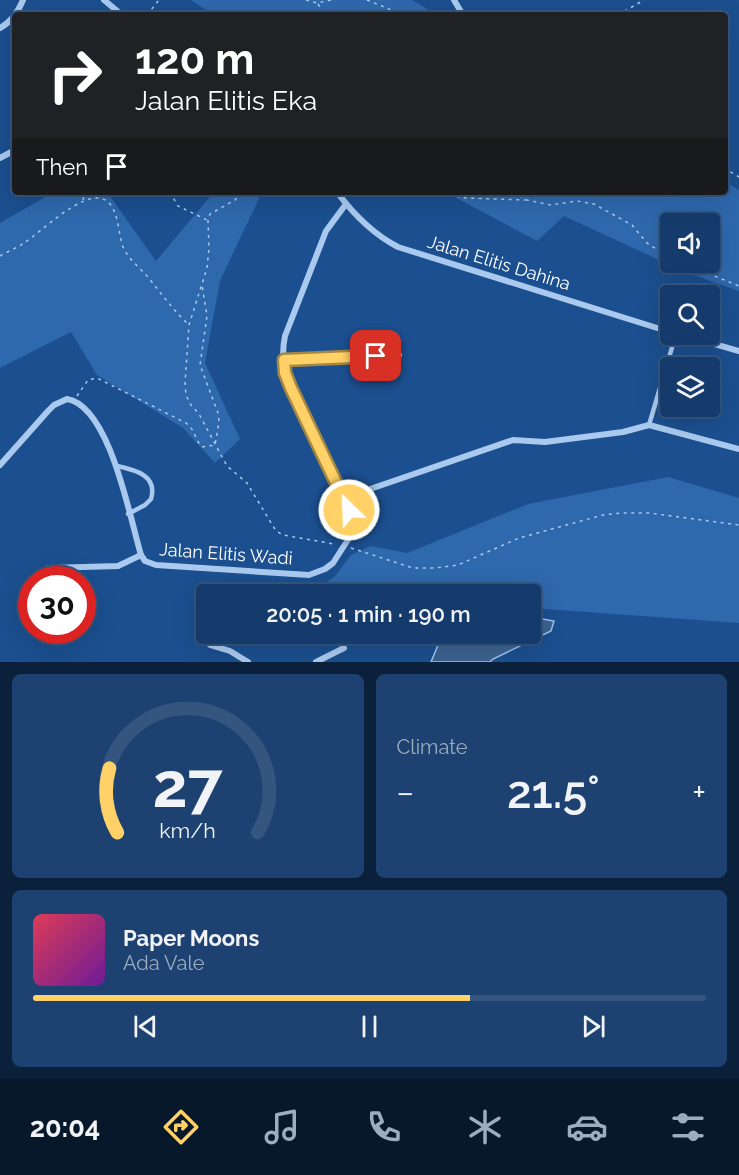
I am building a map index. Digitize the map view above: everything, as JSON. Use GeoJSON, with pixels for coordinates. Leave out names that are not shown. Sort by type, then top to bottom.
{"type":"FeatureCollection","features":[{"type":"Feature","properties":{"kind":"street"},"geometry":{"type":"LineString","coordinates":[[104,0],[118,12]]}},
{"type":"Feature","properties":{"kind":"street"},"geometry":{"type":"LineString","coordinates":[[0,28],[12,19]]}},
{"type":"Feature","properties":{"kind":"street","name":"Jalan Elitis Dahina"},"geometry":{"type":"LineString","coordinates":[[339,195],[365,225],[382,239],[398,247],[660,329]]}},
{"type":"Feature","properties":{"kind":"street"},"geometry":{"type":"LineString","coordinates":[[346,204],[326,231],[285,336],[284,360],[399,355]]}},
{"type":"Feature","properties":{"kind":"street"},"geometry":{"type":"LineString","coordinates":[[717,345],[739,351]]}},
{"type":"Feature","properties":{"kind":"street","name":"Jalan Elitis Wadi"},"geometry":{"type":"LineString","coordinates":[[96,567],[118,566],[141,555],[145,561],[156,566],[309,575],[333,563],[351,535],[353,521],[291,388],[285,373],[284,360]]}},
{"type":"Feature","properties":{"kind":"street"},"geometry":{"type":"LineString","coordinates":[[0,465],[54,405],[67,399],[81,404],[107,443],[117,466],[128,514],[141,555]]}},
{"type":"Feature","properties":{"kind":"street"},"geometry":{"type":"LineString","coordinates":[[344,498],[513,440],[545,442],[623,432],[649,425],[739,449]]}},
{"type":"Feature","properties":{"kind":"street"},"geometry":{"type":"LineString","coordinates":[[210,645],[230,651],[248,662]]}},
{"type":"Feature","properties":{"kind":"street"},"geometry":{"type":"LineString","coordinates":[[316,662],[344,648]]}},
{"type":"Feature","properties":{"kind":"lane"},"geometry":{"type":"LineString","coordinates":[[649,425],[674,345]]}},
{"type":"Feature","properties":{"kind":"lane"},"geometry":{"type":"LineString","coordinates":[[117,466],[138,471],[144,474],[151,483],[151,499],[128,514]]}},
{"type":"Feature","properties":{"kind":"path"},"geometry":{"type":"LineString","coordinates":[[149,12],[159,0]]}},
{"type":"Feature","properties":{"kind":"path"},"geometry":{"type":"LineString","coordinates":[[306,0],[317,3],[331,0]]}},
{"type":"Feature","properties":{"kind":"path"},"geometry":{"type":"LineString","coordinates":[[367,0],[392,12]]}},
{"type":"Feature","properties":{"kind":"path"},"geometry":{"type":"LineString","coordinates":[[623,12],[644,0]]}},
{"type":"Feature","properties":{"kind":"path"},"geometry":{"type":"LineString","coordinates":[[317,3],[323,12]]}},
{"type":"Feature","properties":{"kind":"path"},"geometry":{"type":"LineString","coordinates":[[83,201],[84,195]]}},
{"type":"Feature","properties":{"kind":"path"},"geometry":{"type":"LineString","coordinates":[[172,195],[178,206],[208,220]]}},
{"type":"Feature","properties":{"kind":"path"},"geometry":{"type":"LineString","coordinates":[[239,195],[235,200],[210,214],[208,220],[209,248],[202,284],[189,325],[184,383],[186,395],[227,466],[247,483],[276,531],[283,535],[344,546],[413,568],[435,568],[458,565],[519,538],[603,515],[650,513],[739,525]]}},
{"type":"Feature","properties":{"kind":"path"},"geometry":{"type":"LineString","coordinates":[[453,195],[464,198],[527,200],[551,205],[577,201],[594,204],[632,225],[647,243],[660,251]]}},
{"type":"Feature","properties":{"kind":"path"},"geometry":{"type":"LineString","coordinates":[[518,195],[527,200]]}},
{"type":"Feature","properties":{"kind":"path"},"geometry":{"type":"LineString","coordinates":[[0,256],[24,243],[83,201],[95,198],[104,199],[115,214],[122,245],[127,255],[189,325]]}},
{"type":"Feature","properties":{"kind":"path"},"geometry":{"type":"LineString","coordinates":[[707,273],[739,286]]}},
{"type":"Feature","properties":{"kind":"path"},"geometry":{"type":"LineString","coordinates":[[202,284],[207,316],[200,364],[218,413],[219,422],[215,445]]}},
{"type":"Feature","properties":{"kind":"path"},"geometry":{"type":"LineString","coordinates":[[74,400],[88,380],[97,378],[186,423],[202,447],[215,445]]}},
{"type":"Feature","properties":{"kind":"shaded area"},"geometry":{"type":"Polygon","coordinates":[[[191,0],[412,0],[431,11],[431,12],[209,12],[191,0]]]}},
{"type":"Feature","properties":{"kind":"shaded area"},"geometry":{"type":"Polygon","coordinates":[[[728,184],[739,190],[739,291],[688,273],[720,273],[720,213],[660,213],[660,260],[564,216],[537,241],[451,195],[728,195],[728,184]]]}},
{"type":"Feature","properties":{"kind":"shaded area"},"geometry":{"type":"Polygon","coordinates":[[[49,195],[109,195],[156,261],[211,195],[261,195],[220,281],[205,363],[240,439],[215,463],[183,428],[97,375],[71,332],[0,368],[0,223],[49,195]]]}},
{"type":"Feature","properties":{"kind":"shaded area"},"geometry":{"type":"Polygon","coordinates":[[[668,477],[739,498],[739,623],[541,609],[541,584],[324,584],[335,576],[351,555],[371,546],[407,553],[528,504],[668,477]]]}},
{"type":"Feature","properties":{"kind":"shaded area"},"geometry":{"type":"Polygon","coordinates":[[[541,619],[554,621],[551,631],[541,636],[541,619]]]}},
{"type":"Feature","properties":{"kind":"shaded area"},"geometry":{"type":"Polygon","coordinates":[[[438,644],[524,644],[490,662],[431,662],[438,644]]]}},
{"type":"Feature","properties":{"kind":"route"},"geometry":{"type":"LineString","coordinates":[[349,510],[291,388],[285,373],[284,360],[376,356]]}}]}
